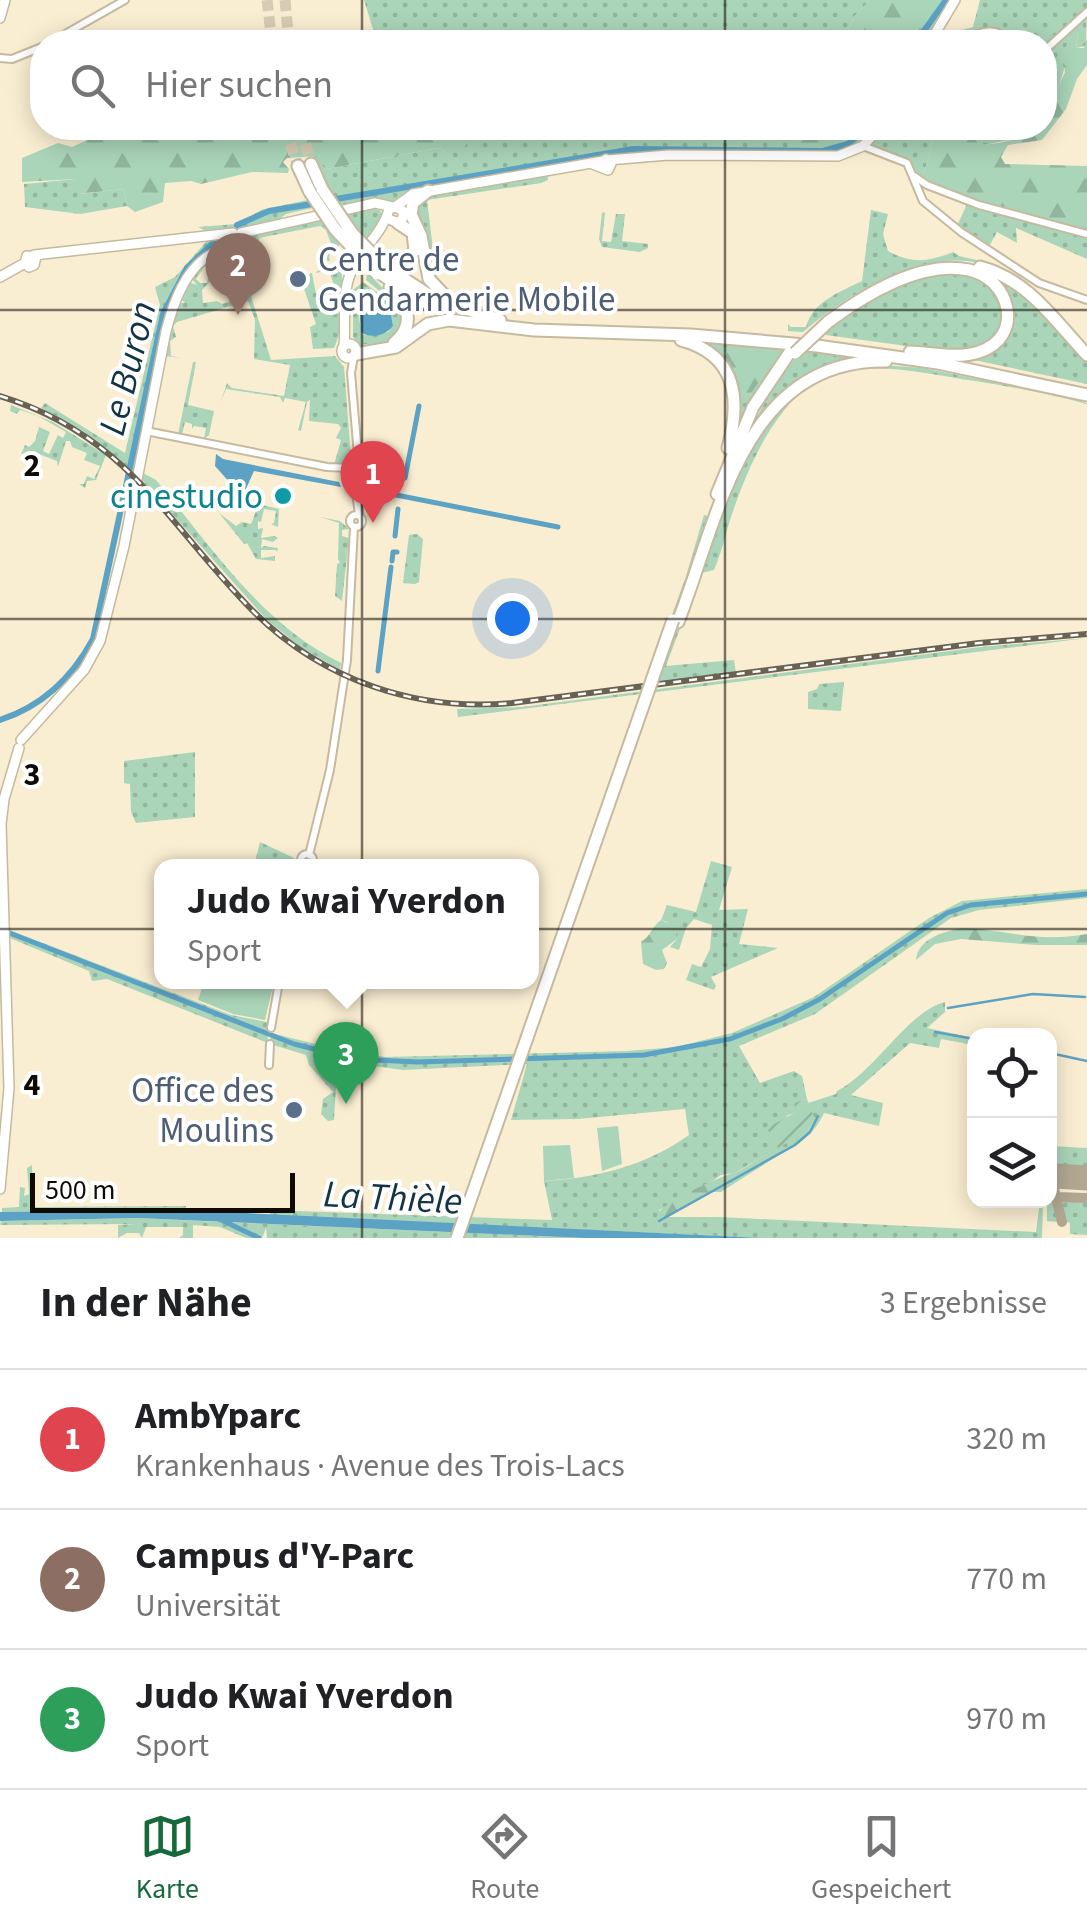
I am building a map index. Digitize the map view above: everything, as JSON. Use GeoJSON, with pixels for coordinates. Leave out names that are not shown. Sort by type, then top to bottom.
{"type":"FeatureCollection","features":[{"type":"Feature","properties":{"kind":"highway"},"geometry":{"type":"LineString","coordinates":[[312,164],[316,190],[335,229],[358,255],[440,309],[504,324],[723,331],[962,355],[990,347],[1001,336],[1008,308],[1003,292],[980,273],[940,270],[886,287],[825,321]]}},
{"type":"Feature","properties":{"kind":"highway"},"geometry":{"type":"LineString","coordinates":[[298,166],[381,268],[404,304],[407,326],[401,338],[390,344],[351,351]]}},
{"type":"Feature","properties":{"kind":"highway"},"geometry":{"type":"LineString","coordinates":[[424,192],[411,208],[412,218],[420,234],[427,274],[437,291],[504,324]]}},
{"type":"Feature","properties":{"kind":"highway"},"geometry":{"type":"LineString","coordinates":[[395,215],[420,234]]}},
{"type":"Feature","properties":{"kind":"highway"},"geometry":{"type":"LineString","coordinates":[[381,268],[403,262],[415,250],[412,233],[395,215]]}},
{"type":"Feature","properties":{"kind":"highway"},"geometry":{"type":"LineString","coordinates":[[460,1238],[712,516],[749,414],[771,377],[825,321],[862,294],[896,278],[942,266],[971,266],[998,273],[1023,287],[1087,354]]}},
{"type":"Feature","properties":{"kind":"highway"},"geometry":{"type":"LineString","coordinates":[[351,351],[396,347],[428,324],[442,320],[801,344],[920,360],[1087,392]]}},
{"type":"Feature","properties":{"kind":"highway"},"geometry":{"type":"LineString","coordinates":[[460,1238],[707,544],[734,418],[730,379],[718,359],[702,347],[642,333]]}},
{"type":"Feature","properties":{"kind":"highway"},"geometry":{"type":"LineString","coordinates":[[906,352],[1087,392]]}},
{"type":"Feature","properties":{"kind":"highway"},"geometry":{"type":"LineString","coordinates":[[712,516],[755,433],[792,390],[816,374],[842,365],[920,360]]}},
{"type":"Feature","properties":{"kind":"main road"},"geometry":{"type":"LineString","coordinates":[[0,18],[4,0]]}},
{"type":"Feature","properties":{"kind":"main road"},"geometry":{"type":"LineString","coordinates":[[937,30],[955,0]]}},
{"type":"Feature","properties":{"kind":"main road"},"geometry":{"type":"LineString","coordinates":[[351,351],[352,283],[395,215],[424,192],[630,158],[831,157],[846,155],[869,140]]}},
{"type":"Feature","properties":{"kind":"main road"},"geometry":{"type":"LineString","coordinates":[[0,277],[58,252],[236,237],[371,204],[395,215]]}},
{"type":"Feature","properties":{"kind":"main road"},"geometry":{"type":"LineString","coordinates":[[0,1188],[9,1088],[0,889],[2,816],[21,744],[89,662],[106,622],[166,331],[177,298],[202,261],[236,237]]}},
{"type":"Feature","properties":{"kind":"street"},"geometry":{"type":"LineString","coordinates":[[72,30],[125,0]]}},
{"type":"Feature","properties":{"kind":"street"},"geometry":{"type":"LineString","coordinates":[[1057,39],[1087,12]]}},
{"type":"Feature","properties":{"kind":"street"},"geometry":{"type":"LineString","coordinates":[[0,58],[12,59],[30,52]]}},
{"type":"Feature","properties":{"kind":"street"},"geometry":{"type":"LineString","coordinates":[[864,146],[904,161],[931,209],[1022,273],[1047,287],[1087,300]]}},
{"type":"Feature","properties":{"kind":"street"},"geometry":{"type":"LineString","coordinates":[[914,176],[979,204],[1087,234]]}},
{"type":"Feature","properties":{"kind":"street"},"geometry":{"type":"LineString","coordinates":[[918,191],[923,182]]}},
{"type":"Feature","properties":{"kind":"street"},"geometry":{"type":"LineString","coordinates":[[311,859],[347,665],[356,526],[350,521],[356,515],[351,351]]}},
{"type":"Feature","properties":{"kind":"street"},"geometry":{"type":"LineString","coordinates":[[146,431],[355,475]]}},
{"type":"Feature","properties":{"kind":"street"},"geometry":{"type":"LineString","coordinates":[[271,1028],[278,989]]}},
{"type":"Feature","properties":{"kind":"street"},"geometry":{"type":"LineString","coordinates":[[269,1064],[270,1044]]}},
{"type":"Feature","properties":{"kind":"green space"},"geometry":{"type":"Polygon","coordinates":[[[364,0],[870,0],[848,30],[373,30],[364,0]]]}},
{"type":"Feature","properties":{"kind":"green space"},"geometry":{"type":"Polygon","coordinates":[[[870,0],[950,0],[931,30],[848,30],[870,0]]]}},
{"type":"Feature","properties":{"kind":"green space"},"geometry":{"type":"Polygon","coordinates":[[[950,0],[937,30],[931,30],[950,0]]]}},
{"type":"Feature","properties":{"kind":"green space"},"geometry":{"type":"Polygon","coordinates":[[[980,0],[1087,0],[1086,46],[1076,48],[1078,31],[1057,91],[1057,30],[961,30],[973,27],[980,0]]]}},
{"type":"Feature","properties":{"kind":"green space"},"geometry":{"type":"Polygon","coordinates":[[[1075,28],[1076,48],[1084,48],[1087,40],[1087,65],[1057,121],[1057,91],[1065,73],[1063,52],[1075,28]]]}},
{"type":"Feature","properties":{"kind":"green space"},"geometry":{"type":"Polygon","coordinates":[[[87,140],[470,140],[463,149],[449,154],[438,148],[327,169],[317,156],[287,158],[283,162],[288,173],[252,172],[201,184],[165,183],[163,202],[135,212],[127,206],[124,189],[79,194],[75,179],[22,182],[22,158],[58,143],[72,147],[87,140]]]}},
{"type":"Feature","properties":{"kind":"green space"},"geometry":{"type":"Polygon","coordinates":[[[468,140],[787,140],[795,151],[843,140],[933,140],[924,173],[990,205],[1087,232],[1087,259],[1016,228],[1017,243],[997,232],[987,250],[956,228],[968,202],[914,176],[907,163],[863,147],[853,152],[693,154],[479,179],[393,204],[330,204],[244,229],[198,227],[237,224],[261,210],[326,196],[310,157],[318,156],[327,169],[438,148],[447,153],[468,140]]]}},
{"type":"Feature","properties":{"kind":"green space"},"geometry":{"type":"Polygon","coordinates":[[[787,140],[853,140],[828,150],[794,151],[787,140]]]}},
{"type":"Feature","properties":{"kind":"green space"},"geometry":{"type":"Polygon","coordinates":[[[933,140],[976,140],[985,144],[1042,140],[1008,145],[1001,157],[1005,164],[1087,166],[1087,232],[978,202],[928,182],[924,173],[933,140]]]}},
{"type":"Feature","properties":{"kind":"green space"},"geometry":{"type":"Polygon","coordinates":[[[976,140],[1008,140],[984,145],[976,140]]]}},
{"type":"Feature","properties":{"kind":"green space"},"geometry":{"type":"Polygon","coordinates":[[[547,173],[548,180],[541,183],[427,200],[437,281],[472,307],[440,288],[424,257],[415,203],[426,196],[547,173]]]}},
{"type":"Feature","properties":{"kind":"green space"},"geometry":{"type":"Polygon","coordinates":[[[76,179],[80,194],[124,189],[127,206],[80,214],[25,207],[24,184],[76,179]]]}},
{"type":"Feature","properties":{"kind":"green space"},"geometry":{"type":"Polygon","coordinates":[[[371,208],[380,210],[384,220],[351,265],[347,265],[342,254],[349,253],[363,236],[345,214],[371,208]]]}},
{"type":"Feature","properties":{"kind":"green space"},"geometry":{"type":"Polygon","coordinates":[[[871,210],[888,214],[883,234],[888,251],[896,255],[920,260],[953,252],[998,265],[1028,283],[1027,286],[985,265],[938,262],[888,277],[841,303],[803,332],[788,331],[788,324],[806,327],[821,304],[862,281],[871,210]]]}},
{"type":"Feature","properties":{"kind":"green space"},"geometry":{"type":"Polygon","coordinates":[[[605,212],[602,241],[611,242],[616,214],[625,214],[622,241],[648,244],[648,248],[640,252],[602,247],[599,239],[605,212]]]}},
{"type":"Feature","properties":{"kind":"green space"},"geometry":{"type":"Polygon","coordinates":[[[320,219],[339,244],[339,250],[334,249],[329,256],[330,261],[320,260],[332,246],[326,230],[320,226],[259,238],[259,242],[251,243],[256,249],[205,266],[196,279],[207,283],[210,269],[216,266],[218,273],[202,290],[203,303],[222,304],[254,294],[251,296],[271,360],[335,356],[344,367],[351,457],[344,467],[334,465],[341,440],[336,438],[341,428],[338,424],[309,421],[310,400],[301,431],[298,430],[306,402],[285,398],[283,403],[280,397],[226,389],[220,404],[227,383],[232,388],[284,396],[290,365],[254,359],[255,320],[248,301],[177,322],[173,326],[176,337],[170,341],[171,356],[181,358],[165,356],[177,303],[185,303],[180,298],[188,282],[197,285],[191,278],[205,263],[249,236],[320,219]]]}},
{"type":"Feature","properties":{"kind":"green space"},"geometry":{"type":"Polygon","coordinates":[[[231,236],[183,282],[133,472],[83,431],[41,408],[45,403],[125,453],[160,305],[155,287],[175,277],[206,238],[231,236]]]}},
{"type":"Feature","properties":{"kind":"green space"},"geometry":{"type":"Polygon","coordinates":[[[335,266],[341,269],[342,287],[337,341],[334,348],[313,349],[310,327],[316,324],[300,277],[312,273],[316,294],[335,288],[329,270],[316,273],[335,266]]]}},
{"type":"Feature","properties":{"kind":"green space"},"geometry":{"type":"Polygon","coordinates":[[[978,269],[1025,292],[1087,357],[1087,384],[960,357],[992,347],[1010,307],[978,269]]]}},
{"type":"Feature","properties":{"kind":"green space"},"geometry":{"type":"Polygon","coordinates":[[[367,272],[400,305],[403,329],[389,342],[359,345],[353,337],[353,290],[363,282],[377,292],[374,295],[363,289],[361,294],[359,319],[364,335],[388,332],[393,326],[390,309],[400,313],[366,280],[367,272]]]}},
{"type":"Feature","properties":{"kind":"green space"},"geometry":{"type":"Polygon","coordinates":[[[956,272],[983,278],[1005,307],[999,334],[979,349],[944,351],[818,334],[900,287],[956,272]]]}},
{"type":"Feature","properties":{"kind":"green space"},"geometry":{"type":"Polygon","coordinates":[[[686,338],[789,347],[729,450],[733,381],[686,338]]]}},
{"type":"Feature","properties":{"kind":"green space"},"geometry":{"type":"Polygon","coordinates":[[[716,346],[766,351],[785,347],[742,405],[734,371],[716,346]]]}},
{"type":"Feature","properties":{"kind":"green space"},"geometry":{"type":"Polygon","coordinates":[[[803,348],[883,358],[835,366],[804,381],[745,439],[772,389],[803,348]]]}},
{"type":"Feature","properties":{"kind":"green space"},"geometry":{"type":"Polygon","coordinates":[[[193,362],[188,405],[214,411],[209,435],[204,439],[206,428],[192,429],[192,424],[185,422],[182,435],[178,434],[193,362]]]}},
{"type":"Feature","properties":{"kind":"green space"},"geometry":{"type":"Polygon","coordinates":[[[881,365],[922,368],[1076,398],[1087,404],[1017,388],[895,369],[845,372],[821,380],[799,395],[764,441],[740,493],[714,570],[701,573],[666,666],[734,660],[736,673],[647,684],[704,515],[719,519],[759,435],[788,399],[806,385],[827,374],[881,365]]]}},
{"type":"Feature","properties":{"kind":"green space"},"geometry":{"type":"Polygon","coordinates":[[[11,405],[53,422],[106,455],[96,480],[87,481],[85,488],[79,484],[84,484],[87,476],[94,479],[100,466],[84,460],[87,453],[72,447],[70,441],[66,441],[58,467],[57,461],[31,451],[21,454],[25,445],[29,447],[35,441],[39,427],[33,424],[50,432],[43,451],[49,454],[58,435],[63,438],[66,432],[38,416],[10,411],[11,405]]]}},
{"type":"Feature","properties":{"kind":"green space"},"geometry":{"type":"Polygon","coordinates":[[[143,473],[156,480],[262,605],[312,647],[341,663],[340,670],[300,647],[266,619],[141,479],[143,473]]]}},
{"type":"Feature","properties":{"kind":"green space"},"geometry":{"type":"Polygon","coordinates":[[[237,499],[279,509],[278,527],[271,524],[276,511],[264,509],[261,522],[258,521],[258,529],[263,528],[261,538],[278,538],[273,542],[262,539],[261,548],[278,548],[277,552],[261,550],[261,558],[275,556],[275,561],[256,559],[247,543],[219,513],[236,526],[242,522],[251,524],[258,506],[240,502],[231,506],[237,499]]]}},
{"type":"Feature","properties":{"kind":"green space"},"geometry":{"type":"Polygon","coordinates":[[[320,517],[340,521],[349,529],[342,530],[342,536],[349,538],[342,601],[335,596],[340,563],[339,523],[320,517]]]}},
{"type":"Feature","properties":{"kind":"green space"},"geometry":{"type":"Polygon","coordinates":[[[417,534],[423,539],[419,582],[403,583],[409,535],[417,534]]]}},
{"type":"Feature","properties":{"kind":"green space"},"geometry":{"type":"Polygon","coordinates":[[[1087,638],[458,717],[457,709],[522,707],[980,647],[1087,638]]]}},
{"type":"Feature","properties":{"kind":"green space"},"geometry":{"type":"Polygon","coordinates":[[[844,682],[841,711],[808,709],[808,692],[819,684],[844,682]]]}},
{"type":"Feature","properties":{"kind":"green space"},"geometry":{"type":"Polygon","coordinates":[[[195,752],[195,817],[136,823],[131,812],[130,784],[124,783],[124,761],[195,752]]]}},
{"type":"Feature","properties":{"kind":"green space"},"geometry":{"type":"Polygon","coordinates":[[[260,842],[294,859],[256,859],[260,842]]]}},
{"type":"Feature","properties":{"kind":"green space"},"geometry":{"type":"Polygon","coordinates":[[[711,861],[732,867],[719,910],[748,909],[739,944],[778,948],[711,977],[714,990],[686,980],[692,964],[701,967],[710,949],[712,925],[694,919],[686,928],[679,950],[670,947],[677,939],[667,922],[661,920],[667,905],[696,912],[711,861]]]}},
{"type":"Feature","properties":{"kind":"green space"},"geometry":{"type":"Polygon","coordinates":[[[1087,889],[1087,898],[979,910],[951,918],[815,1014],[739,1046],[760,1083],[794,1071],[802,1076],[807,1099],[795,1103],[797,1112],[786,1116],[808,1131],[815,1121],[808,1103],[836,1094],[931,1008],[945,1002],[945,1012],[927,1028],[967,1037],[967,1044],[941,1039],[939,1048],[910,1043],[851,1095],[883,1103],[879,1126],[824,1113],[799,1143],[779,1155],[772,1152],[734,1173],[721,1175],[659,1210],[660,1221],[668,1217],[719,1217],[1036,1232],[1039,1208],[1043,1208],[1042,1238],[762,1238],[270,1215],[270,1210],[552,1220],[544,1181],[620,1168],[656,1155],[689,1135],[685,1109],[578,1119],[511,1120],[527,1064],[403,1070],[335,1061],[338,1072],[330,1080],[336,1086],[334,1120],[328,1121],[321,1114],[323,1099],[333,1092],[309,1065],[306,1055],[270,1044],[271,1033],[385,1057],[676,1047],[732,1033],[814,997],[929,918],[962,901],[1087,889]]]}},
{"type":"Feature","properties":{"kind":"green space"},"geometry":{"type":"Polygon","coordinates":[[[661,920],[675,926],[677,939],[662,950],[667,963],[664,969],[656,970],[643,964],[641,942],[661,920]]]}},
{"type":"Feature","properties":{"kind":"green space"},"geometry":{"type":"Polygon","coordinates":[[[4,928],[154,985],[154,989],[231,1015],[267,1022],[268,1043],[107,979],[92,981],[89,971],[5,936],[4,928]]]}},
{"type":"Feature","properties":{"kind":"green space"},"geometry":{"type":"Polygon","coordinates":[[[962,928],[1037,937],[1087,934],[1087,945],[961,939],[935,944],[916,960],[926,942],[962,928]]]}},
{"type":"Feature","properties":{"kind":"green space"},"geometry":{"type":"Polygon","coordinates":[[[202,989],[272,989],[265,1020],[233,1014],[198,1000],[202,989]]]}},
{"type":"Feature","properties":{"kind":"green space"},"geometry":{"type":"Polygon","coordinates":[[[807,1099],[815,1120],[808,1131],[778,1148],[767,1128],[796,1112],[794,1103],[807,1099]]]}},
{"type":"Feature","properties":{"kind":"green space"},"geometry":{"type":"Polygon","coordinates":[[[618,1126],[622,1164],[602,1171],[597,1128],[618,1126]]]}},
{"type":"Feature","properties":{"kind":"green space"},"geometry":{"type":"Polygon","coordinates":[[[570,1145],[574,1178],[544,1181],[543,1146],[570,1145]]]}},
{"type":"Feature","properties":{"kind":"green space"},"geometry":{"type":"Polygon","coordinates":[[[1057,1146],[1087,1148],[1087,1173],[1057,1171],[1057,1146]]]}},
{"type":"Feature","properties":{"kind":"green space"},"geometry":{"type":"Polygon","coordinates":[[[776,1150],[779,1155],[721,1192],[713,1192],[659,1221],[657,1214],[670,1203],[776,1150]]]}},
{"type":"Feature","properties":{"kind":"green space"},"geometry":{"type":"Polygon","coordinates":[[[32,1165],[33,1207],[186,1206],[186,1210],[2,1212],[2,1208],[19,1207],[20,1187],[25,1188],[24,1196],[29,1194],[27,1168],[32,1165]]]}},
{"type":"Feature","properties":{"kind":"green space"},"geometry":{"type":"Polygon","coordinates":[[[1066,1199],[1087,1200],[1087,1235],[1070,1234],[1070,1223],[1064,1221],[1060,1206],[1066,1199]]]}},
{"type":"Feature","properties":{"kind":"green space"},"geometry":{"type":"Polygon","coordinates":[[[1047,1208],[1057,1208],[1057,1222],[1047,1221],[1047,1208]]]}},
{"type":"Feature","properties":{"kind":"green space"},"geometry":{"type":"Polygon","coordinates":[[[138,1218],[220,1222],[255,1238],[220,1227],[193,1225],[193,1238],[179,1238],[183,1227],[146,1227],[142,1238],[139,1233],[127,1233],[118,1238],[118,1225],[136,1224],[0,1225],[1,1221],[138,1218]]]}},
{"type":"Feature","properties":{"kind":"green space"},"geometry":{"type":"Polygon","coordinates":[[[225,1222],[584,1238],[267,1238],[266,1228],[262,1238],[225,1222]]]}},
{"type":"Feature","properties":{"kind":"water"},"geometry":{"type":"Polygon","coordinates":[[[363,289],[374,295],[377,292],[392,306],[393,326],[382,334],[361,332],[359,300],[363,289]]]}},
{"type":"Feature","properties":{"kind":"water"},"geometry":{"type":"Polygon","coordinates":[[[216,454],[223,459],[339,482],[341,487],[254,471],[245,491],[231,484],[215,466],[216,454]]]}},
{"type":"Feature","properties":{"kind":"water"},"geometry":{"type":"Polygon","coordinates":[[[184,1210],[762,1238],[584,1238],[138,1218],[0,1221],[0,1212],[184,1210]]]}},
{"type":"Feature","properties":{"kind":"waterway","name":"Le Buron"},"geometry":{"type":"LineString","coordinates":[[925,30],[946,0]]}},
{"type":"Feature","properties":{"kind":"waterway","name":"Le Buron"},"geometry":{"type":"LineString","coordinates":[[330,200],[633,149],[823,151],[853,140]]}},
{"type":"Feature","properties":{"kind":"waterway","name":"Le Buron"},"geometry":{"type":"LineString","coordinates":[[237,225],[269,211],[318,203]]}},
{"type":"Feature","properties":{"kind":"waterway","name":"Le Buron"},"geometry":{"type":"LineString","coordinates":[[0,720],[30,707],[55,689],[93,639],[163,314],[187,268],[219,237]]}},
{"type":"Feature","properties":{"kind":"waterway"},"geometry":{"type":"LineString","coordinates":[[405,478],[419,406]]}},
{"type":"Feature","properties":{"kind":"waterway"},"geometry":{"type":"LineString","coordinates":[[376,491],[558,527]]}},
{"type":"Feature","properties":{"kind":"waterway"},"geometry":{"type":"LineString","coordinates":[[395,536],[398,509]]}},
{"type":"Feature","properties":{"kind":"waterway"},"geometry":{"type":"LineString","coordinates":[[392,561],[393,552],[397,552]]}},
{"type":"Feature","properties":{"kind":"waterway"},"geometry":{"type":"LineString","coordinates":[[378,671],[391,567]]}},
{"type":"Feature","properties":{"kind":"waterway"},"geometry":{"type":"LineString","coordinates":[[7,932],[294,1044],[355,1059],[417,1062],[644,1055],[730,1039],[782,1019],[820,999],[947,913],[971,905],[1087,894]]}},
{"type":"Feature","properties":{"kind":"waterway"},"geometry":{"type":"LineString","coordinates":[[948,1008],[1033,994],[1085,997]]}},
{"type":"Feature","properties":{"kind":"waterway"},"geometry":{"type":"LineString","coordinates":[[935,1032],[967,1038]]}},
{"type":"Feature","properties":{"kind":"waterway"},"geometry":{"type":"LineString","coordinates":[[1057,1055],[1087,1061]]}},
{"type":"Feature","properties":{"kind":"waterway"},"geometry":{"type":"LineString","coordinates":[[659,1221],[795,1145],[810,1132],[818,1116]]}},
{"type":"Feature","properties":{"kind":"waterway"},"geometry":{"type":"LineString","coordinates":[[217,1218],[259,1238]]}},
{"type":"Feature","properties":{"kind":"taxiway"},"geometry":{"type":"LineString","coordinates":[[1057,1197],[1087,1198]]}},
{"type":"Feature","properties":{"kind":"taxiway"},"geometry":{"type":"LineString","coordinates":[[1057,1202],[1062,1222]]}},
{"type":"Feature","properties":{"kind":"runway"},"geometry":{"type":"LineString","coordinates":[[1057,1176],[1087,1178]]}},
{"type":"Feature","properties":{"kind":"tunnel"},"geometry":{"type":"LineString","coordinates":[[267,0],[271,30]]}},
{"type":"Feature","properties":{"kind":"tunnel"},"geometry":{"type":"LineString","coordinates":[[285,0],[288,30]]}},
{"type":"Feature","properties":{"kind":"tunnel"},"geometry":{"type":"LineString","coordinates":[[289,140],[298,166]]}},
{"type":"Feature","properties":{"kind":"tunnel"},"geometry":{"type":"LineString","coordinates":[[304,140],[311,164]]}},
{"type":"Feature","properties":{"kind":"railway"},"geometry":{"type":"LineString","coordinates":[[0,396],[44,413],[114,458],[253,611],[280,635],[340,673],[406,696],[441,702],[512,703],[979,643],[1087,634]]}},
{"type":"Feature","properties":{"kind":"place","name":"Centre de Gendarmerie Mobile"},"geometry":{"type":"Point","coordinates":[298,279]}},
{"type":"Feature","properties":{"kind":"place","name":"Campus d'Y-Parc"},"geometry":{"type":"Point","coordinates":[238,315]}},
{"type":"Feature","properties":{"kind":"place","name":"cinestudio"},"geometry":{"type":"Point","coordinates":[283,496]}},
{"type":"Feature","properties":{"kind":"place","name":"AmbYparc"},"geometry":{"type":"Point","coordinates":[373,523]}},
{"type":"Feature","properties":{"kind":"place","name":"Judo Kwai Yverdon"},"geometry":{"type":"Point","coordinates":[346,1104]}},
{"type":"Feature","properties":{"kind":"place","name":"Office des Moulins"},"geometry":{"type":"Point","coordinates":[294,1110]}},
{"type":"Feature","properties":{"kind":"water label","name":"La Thièle"},"geometry":{"type":"Point","coordinates":[393,1197]}}]}
